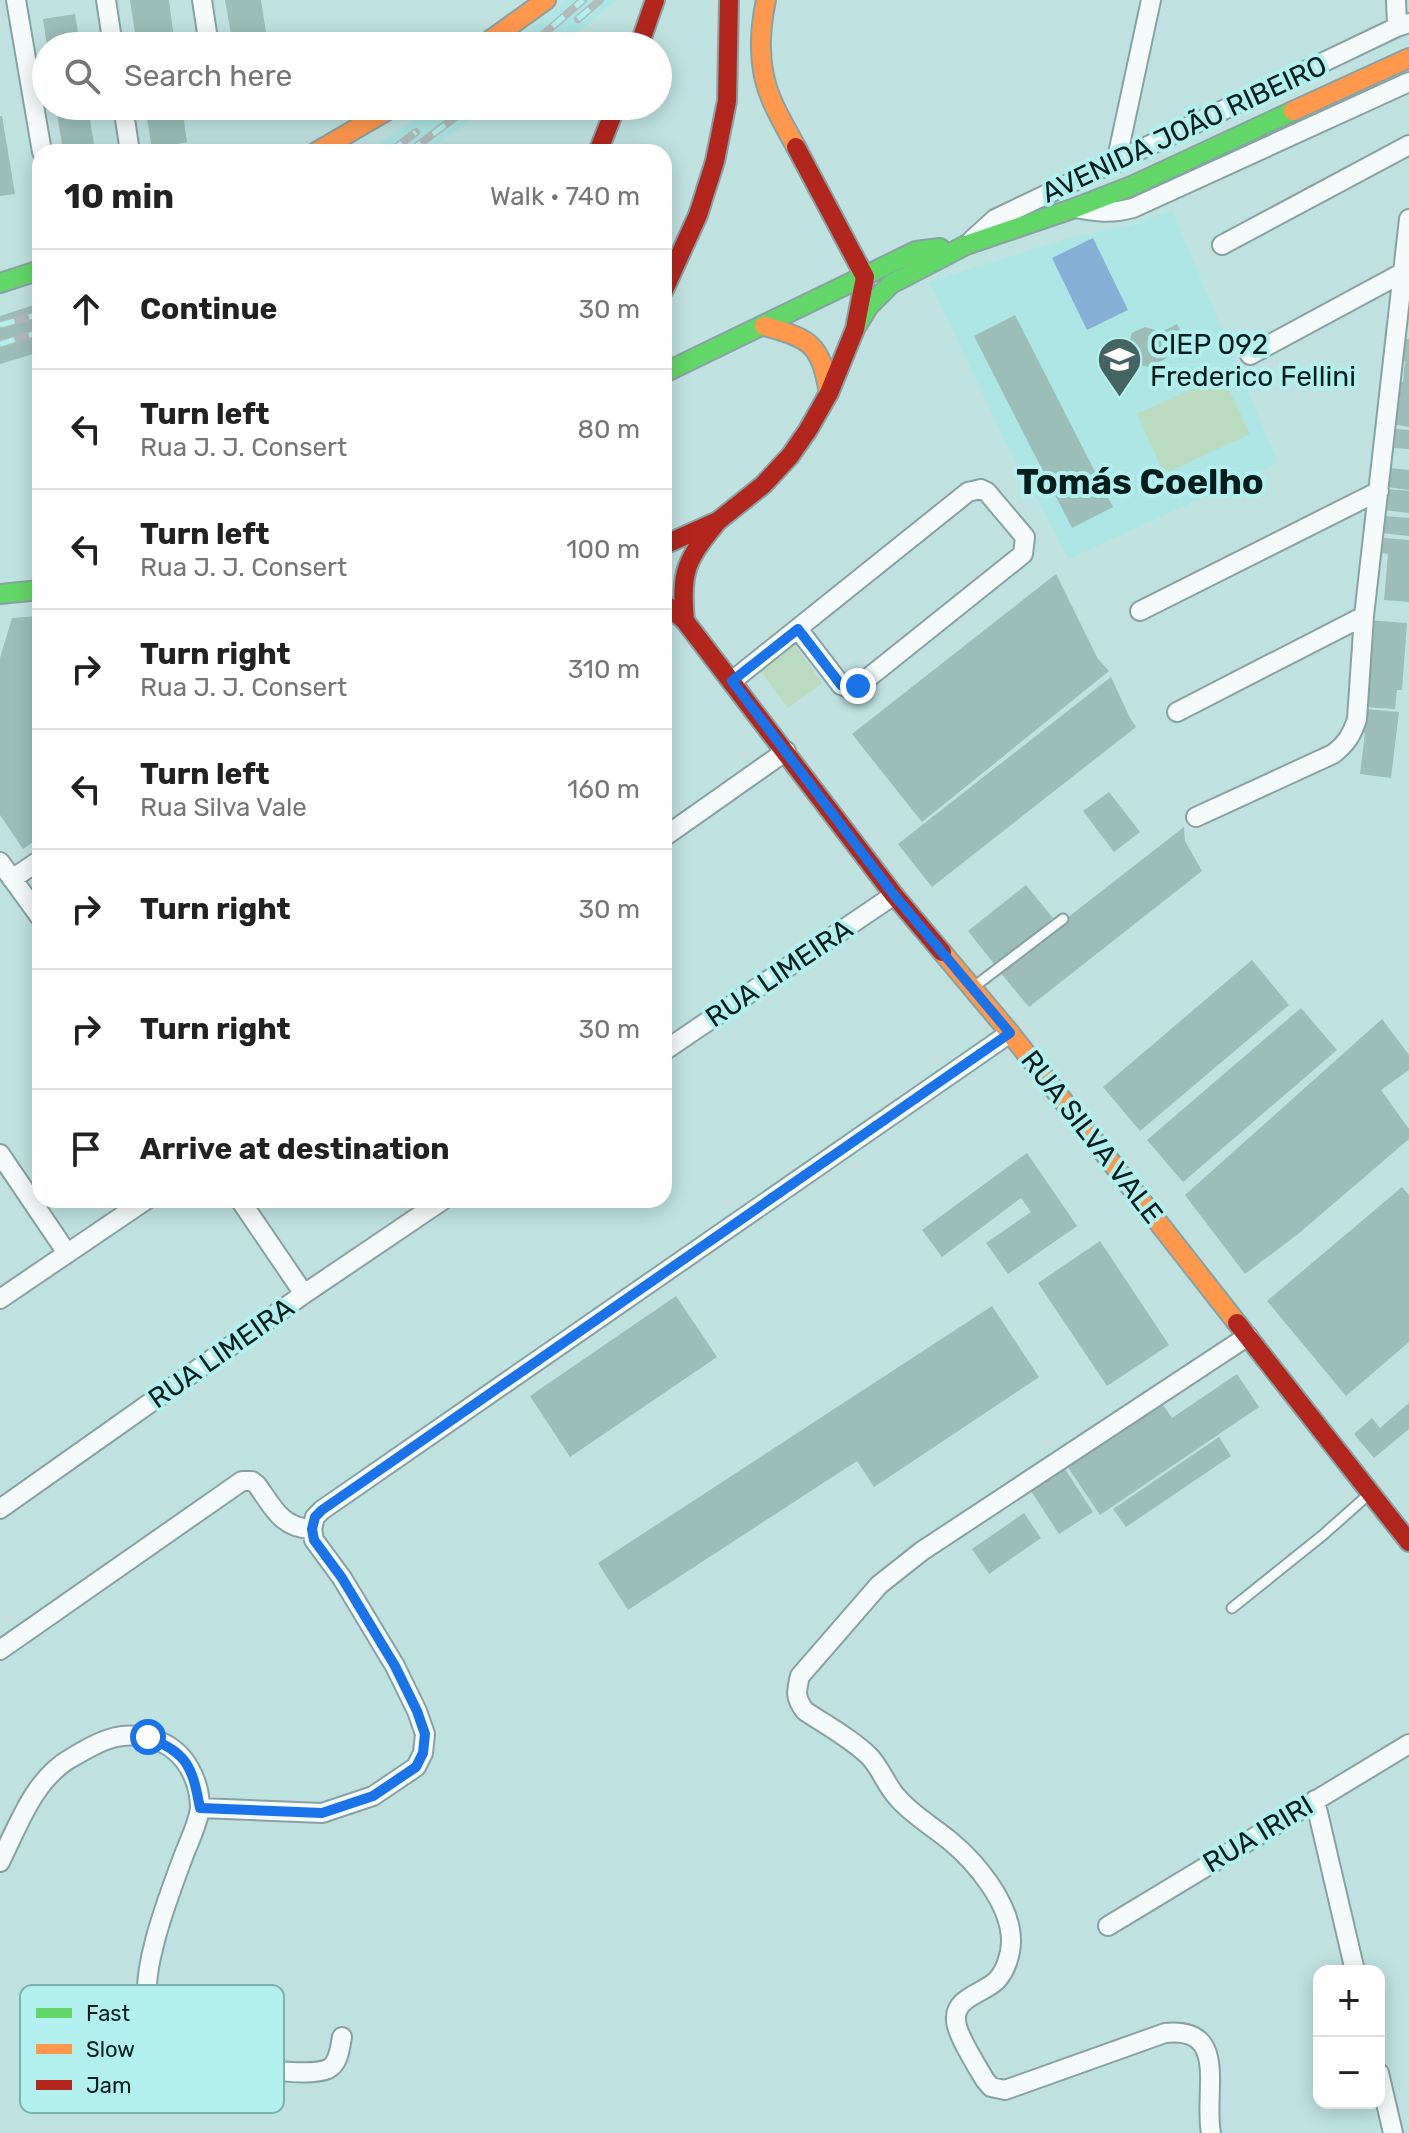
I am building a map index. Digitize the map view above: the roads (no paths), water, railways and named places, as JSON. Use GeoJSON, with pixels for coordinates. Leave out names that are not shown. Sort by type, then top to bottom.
{"type":"FeatureCollection","features":[{"type":"Feature","properties":{"kind":"main road"},"geometry":{"type":"LineString","coordinates":[[501,32],[546,0]]}},
{"type":"Feature","properties":{"kind":"main road"},"geometry":{"type":"LineString","coordinates":[[644,32],[655,0]]}},
{"type":"Feature","properties":{"kind":"main road"},"geometry":{"type":"LineString","coordinates":[[672,272],[698,215],[715,161],[727,101],[729,0]]}},
{"type":"Feature","properties":{"kind":"main road"},"geometry":{"type":"LineString","coordinates":[[685,621],[682,592],[685,568],[693,550],[718,521],[763,485],[790,456],[808,430],[829,393],[856,329],[865,277],[771,99],[764,77],[761,47],[766,0]]}},
{"type":"Feature","properties":{"kind":"main road","name":"AVENIDA JOÃO RIBEIRO"},"geometry":{"type":"LineString","coordinates":[[856,329],[869,306],[891,284],[966,245],[1134,185],[1409,58]]}},
{"type":"Feature","properties":{"kind":"main road"},"geometry":{"type":"LineString","coordinates":[[330,144],[371,120]]}},
{"type":"Feature","properties":{"kind":"main road"},"geometry":{"type":"LineString","coordinates":[[601,144],[611,120]]}},
{"type":"Feature","properties":{"kind":"main road","name":"AVENIDA JOÃO RIBEIRO"},"geometry":{"type":"LineString","coordinates":[[672,369],[916,251],[966,245]]}},
{"type":"Feature","properties":{"kind":"main road"},"geometry":{"type":"LineString","coordinates":[[0,283],[32,273]]}},
{"type":"Feature","properties":{"kind":"main road"},"geometry":{"type":"LineString","coordinates":[[764,326],[798,336],[815,347],[825,368],[829,393]]}},
{"type":"Feature","properties":{"kind":"main road"},"geometry":{"type":"LineString","coordinates":[[672,358],[683,364]]}},
{"type":"Feature","properties":{"kind":"main road"},"geometry":{"type":"LineString","coordinates":[[672,541],[718,521]]}},
{"type":"Feature","properties":{"kind":"main road"},"geometry":{"type":"LineString","coordinates":[[0,594],[32,591]]}},
{"type":"Feature","properties":{"kind":"main road","name":"RUA SILVA VALE"},"geometry":{"type":"LineString","coordinates":[[672,610],[685,621],[894,895],[1010,1033],[1409,1542]]}},
{"type":"Feature","properties":{"kind":"street"},"geometry":{"type":"LineString","coordinates":[[16,0],[32,94]]}},
{"type":"Feature","properties":{"kind":"street"},"geometry":{"type":"LineString","coordinates":[[106,0],[111,32]]}},
{"type":"Feature","properties":{"kind":"street"},"geometry":{"type":"LineString","coordinates":[[202,0],[207,32]]}},
{"type":"Feature","properties":{"kind":"street"},"geometry":{"type":"LineString","coordinates":[[1116,163],[1151,0]]}},
{"type":"Feature","properties":{"kind":"street"},"geometry":{"type":"LineString","coordinates":[[1396,0],[1403,25]]}},
{"type":"Feature","properties":{"kind":"street","name":"AVENIDA JOÃO RIBEIRO"},"geometry":{"type":"LineString","coordinates":[[966,245],[995,219],[1403,25]]}},
{"type":"Feature","properties":{"kind":"street"},"geometry":{"type":"LineString","coordinates":[[1075,208],[1105,213],[1133,208],[1409,82]]}},
{"type":"Feature","properties":{"kind":"street"},"geometry":{"type":"LineString","coordinates":[[37,120],[41,144]]}},
{"type":"Feature","properties":{"kind":"street"},"geometry":{"type":"LineString","coordinates":[[125,120],[129,144]]}},
{"type":"Feature","properties":{"kind":"street"},"geometry":{"type":"LineString","coordinates":[[1222,245],[1409,145]]}},
{"type":"Feature","properties":{"kind":"street"},"geometry":{"type":"LineString","coordinates":[[1196,817],[1333,754],[1346,744],[1353,733],[1357,719],[1364,616],[1409,219]]}},
{"type":"Feature","properties":{"kind":"street"},"geometry":{"type":"LineString","coordinates":[[1250,355],[1402,273]]}},
{"type":"Feature","properties":{"kind":"street"},"geometry":{"type":"LineString","coordinates":[[732,681],[968,492],[975,489],[987,492],[1025,537],[1023,554],[858,686],[849,688],[841,685],[798,629]]}},
{"type":"Feature","properties":{"kind":"street"},"geometry":{"type":"LineString","coordinates":[[1140,611],[1379,491]]}},
{"type":"Feature","properties":{"kind":"street"},"geometry":{"type":"LineString","coordinates":[[1177,712],[1364,616]]}},
{"type":"Feature","properties":{"kind":"street"},"geometry":{"type":"LineString","coordinates":[[672,831],[786,751]]}},
{"type":"Feature","properties":{"kind":"street"},"geometry":{"type":"LineString","coordinates":[[0,862],[32,906]]}},
{"type":"Feature","properties":{"kind":"street"},"geometry":{"type":"LineString","coordinates":[[12,879],[32,865]]}},
{"type":"Feature","properties":{"kind":"street","name":"RUA LIMEIRA"},"geometry":{"type":"LineString","coordinates":[[672,1046],[894,895]]}},
{"type":"Feature","properties":{"kind":"street"},"geometry":{"type":"LineString","coordinates":[[200,1808],[322,1813],[373,1796],[416,1767],[423,1753],[425,1734],[395,1666],[342,1578],[314,1540],[312,1529],[315,1517],[322,1510],[1010,1033]]}},
{"type":"Feature","properties":{"kind":"street"},"geometry":{"type":"LineString","coordinates":[[0,1154],[32,1201]]}},
{"type":"Feature","properties":{"kind":"street"},"geometry":{"type":"LineString","coordinates":[[37,1208],[67,1253]]}},
{"type":"Feature","properties":{"kind":"street"},"geometry":{"type":"LineString","coordinates":[[0,1299],[134,1208]]}},
{"type":"Feature","properties":{"kind":"street"},"geometry":{"type":"LineString","coordinates":[[245,1208],[304,1294]]}},
{"type":"Feature","properties":{"kind":"street","name":"RUA LIMEIRA"},"geometry":{"type":"LineString","coordinates":[[0,1509],[431,1208]]}},
{"type":"Feature","properties":{"kind":"street"},"geometry":{"type":"LineString","coordinates":[[1211,2133],[1210,2064],[1204,2043],[1194,2035],[1181,2032],[1165,2033],[1005,2090],[991,2087],[958,2030],[955,2019],[963,2002],[996,1982],[1004,1971],[1011,1940],[1002,1903],[952,1843],[896,1797],[867,1754],[805,1711],[798,1703],[796,1690],[800,1676],[879,1585],[922,1551],[1248,1336]]}},
{"type":"Feature","properties":{"kind":"street"},"geometry":{"type":"LineString","coordinates":[[0,1650],[242,1481],[252,1481],[257,1485],[289,1525],[312,1529]]}},
{"type":"Feature","properties":{"kind":"street"},"geometry":{"type":"LineString","coordinates":[[0,1862],[35,1793],[65,1761],[103,1740],[124,1735],[148,1737],[167,1745],[183,1758],[194,1776],[200,1808],[154,1947],[148,1985]]}},
{"type":"Feature","properties":{"kind":"street","name":"RUA IRIRI"},"geometry":{"type":"LineString","coordinates":[[1108,1926],[1409,1744]]}},
{"type":"Feature","properties":{"kind":"street"},"geometry":{"type":"LineString","coordinates":[[1315,1800],[1354,1965]]}},
{"type":"Feature","properties":{"kind":"street"},"geometry":{"type":"LineString","coordinates":[[284,2071],[326,2070],[335,2063],[342,2037]]}},
{"type":"Feature","properties":{"kind":"street"},"geometry":{"type":"LineString","coordinates":[[1385,2099],[1393,2133]]}},
{"type":"Feature","properties":{"kind":"lane"},"geometry":{"type":"LineString","coordinates":[[972,988],[1063,919]]}},
{"type":"Feature","properties":{"kind":"lane"},"geometry":{"type":"LineString","coordinates":[[1232,1608],[1323,1535],[1370,1492]]}},
{"type":"Feature","properties":{"kind":"railway"},"geometry":{"type":"LineString","coordinates":[[546,32],[583,0]]}},
{"type":"Feature","properties":{"kind":"railway"},"geometry":{"type":"LineString","coordinates":[[578,19],[600,0]]}},
{"type":"Feature","properties":{"kind":"railway"},"geometry":{"type":"LineString","coordinates":[[420,144],[451,120]]}},
{"type":"Feature","properties":{"kind":"railway"},"geometry":{"type":"LineString","coordinates":[[400,144],[416,132]]}},
{"type":"Feature","properties":{"kind":"railway"},"geometry":{"type":"LineString","coordinates":[[0,325],[32,316]]}},
{"type":"Feature","properties":{"kind":"railway"},"geometry":{"type":"LineString","coordinates":[[0,344],[32,334]]}},
{"type":"Feature","properties":{"kind":"place","name":"CIEP 092 Frederico Fellini"},"geometry":{"type":"Point","coordinates":[1119,399]}},
{"type":"Feature","properties":{"kind":"district","name":"Tomás Coelho"},"geometry":{"type":"Point","coordinates":[1140,481]}}]}
